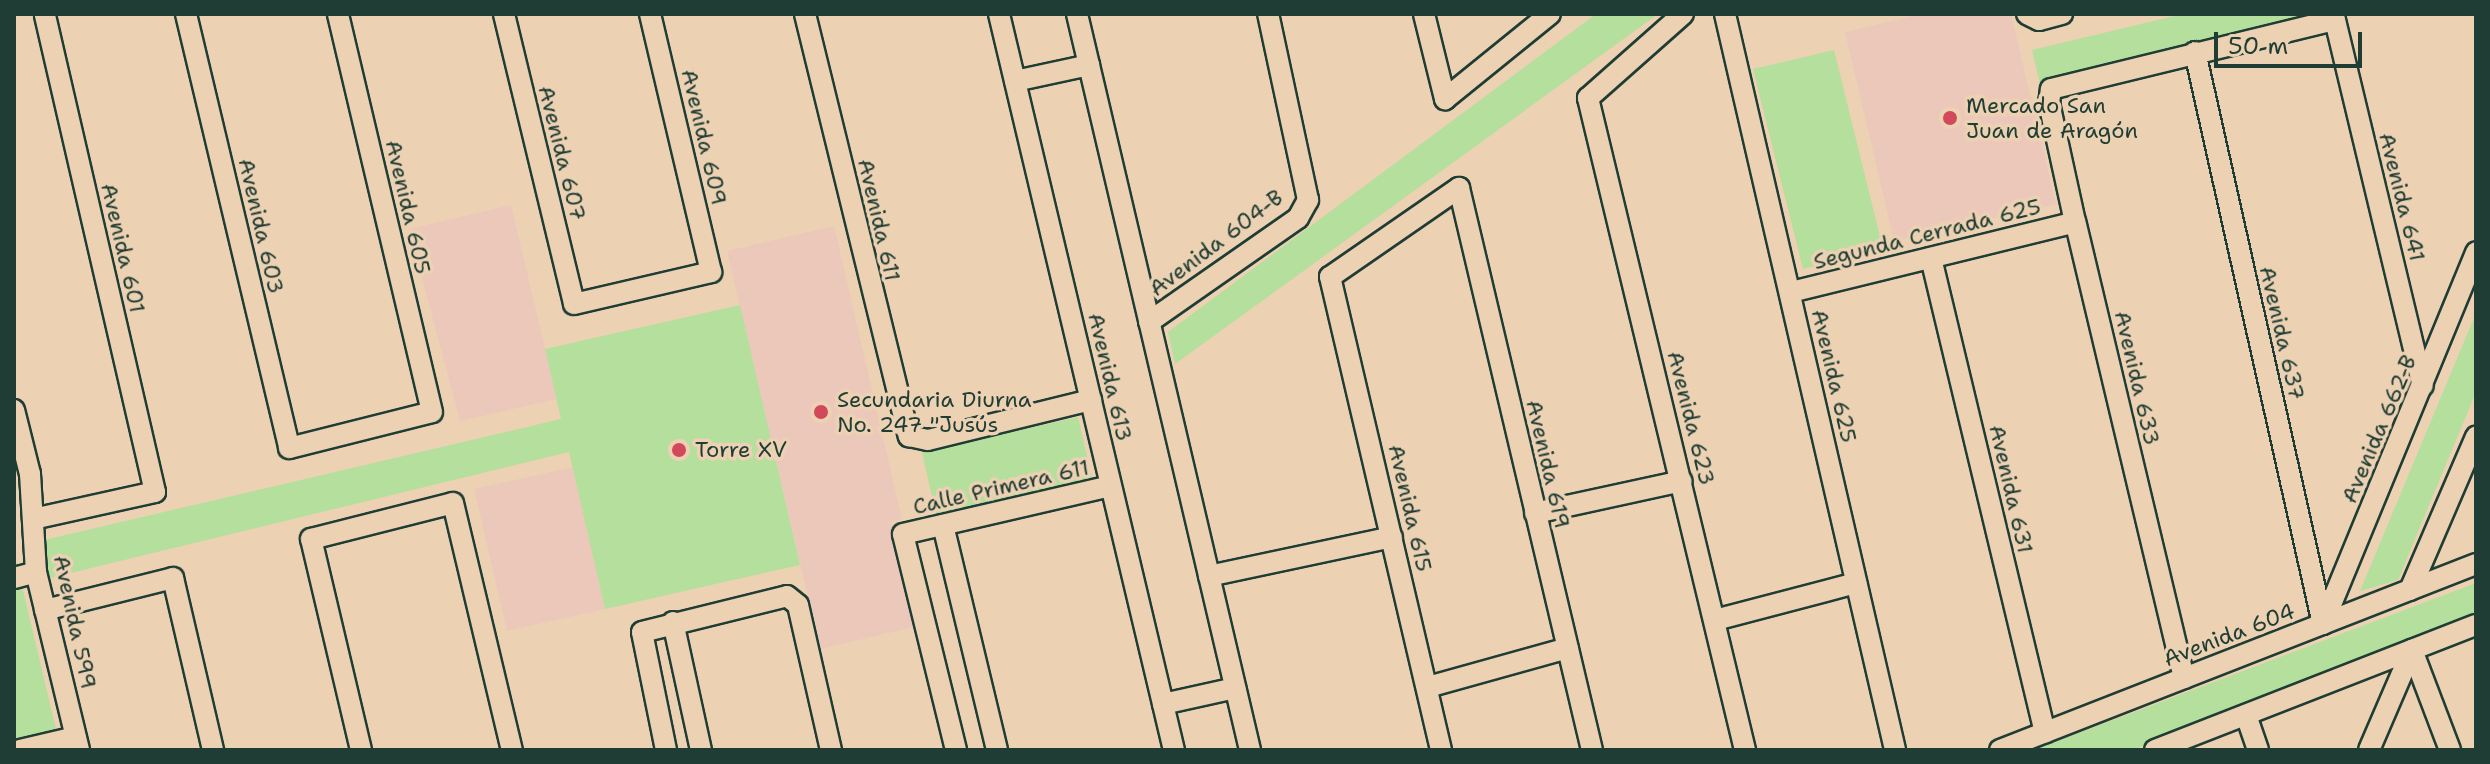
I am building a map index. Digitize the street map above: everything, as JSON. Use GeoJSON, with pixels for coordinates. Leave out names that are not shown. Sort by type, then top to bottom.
{"type":"FeatureCollection","features":[{"type":"Feature","properties":{"kind":"street","name":"Avenida 601"},"geometry":{"type":"LineString","coordinates":[[33,519],[155,492],[45,14]]}},
{"type":"Feature","properties":{"kind":"street","name":"Avenida 603"},"geometry":{"type":"LineString","coordinates":[[186,14],[289,448],[432,412]]}},
{"type":"Feature","properties":{"kind":"street","name":"Avenida 605"},"geometry":{"type":"LineString","coordinates":[[338,14],[432,412]]}},
{"type":"Feature","properties":{"kind":"street","name":"Avenida 607"},"geometry":{"type":"LineString","coordinates":[[504,14],[574,304],[711,272]]}},
{"type":"Feature","properties":{"kind":"street","name":"Avenida 609"},"geometry":{"type":"LineString","coordinates":[[650,14],[711,272]]}},
{"type":"Feature","properties":{"kind":"street","name":"Avenida 611"},"geometry":{"type":"LineString","coordinates":[[805,14],[909,436],[928,440],[1091,400]]}},
{"type":"Feature","properties":{"kind":"street","name":"Avenida 613"},"geometry":{"type":"LineString","coordinates":[[999,14],[1174,750]]}},
{"type":"Feature","properties":{"kind":"street"},"geometry":{"type":"LineString","coordinates":[[1077,14],[1250,750]]}},
{"type":"Feature","properties":{"kind":"street","name":"Avenida 604-B"},"geometry":{"type":"LineString","coordinates":[[1149,322],[1298,218],[1308,200],[1268,14]]}},
{"type":"Feature","properties":{"kind":"street"},"geometry":{"type":"LineString","coordinates":[[1424,14],[1445,99],[1550,14]]}},
{"type":"Feature","properties":{"kind":"street","name":"Avenida 623"},"geometry":{"type":"LineString","coordinates":[[1683,14],[1588,98],[1745,750]]}},
{"type":"Feature","properties":{"kind":"street","name":"Avenida 625"},"geometry":{"type":"LineString","coordinates":[[1725,14],[1895,750]]}},
{"type":"Feature","properties":{"kind":"street"},"geometry":{"type":"LineString","coordinates":[[2028,16],[2062,14]]}},
{"type":"Feature","properties":{"kind":"street","name":"Avenida 641"},"geometry":{"type":"LineString","coordinates":[[2195,52],[2335,20],[2423,386]]}},
{"type":"Feature","properties":{"kind":"street","name":"Avenida 633"},"geometry":{"type":"LineString","coordinates":[[2184,678],[2049,103],[2051,89],[2195,52]]}},
{"type":"Feature","properties":{"kind":"street","name":"Avenida 637"},"geometry":{"type":"LineString","coordinates":[[2195,52],[2323,624]]}},
{"type":"Feature","properties":{"kind":"street"},"geometry":{"type":"LineString","coordinates":[[1015,81],[1089,65]]}},
{"type":"Feature","properties":{"kind":"street","name":"Avenida 615"},"geometry":{"type":"LineString","coordinates":[[1441,750],[1330,277],[1459,188]]}},
{"type":"Feature","properties":{"kind":"street","name":"Avenida 619"},"geometry":{"type":"LineString","coordinates":[[1459,188],[1592,750]]}},
{"type":"Feature","properties":{"kind":"street","name":"Segunda Cerrada 625"},"geometry":{"type":"LineString","coordinates":[[1791,292],[2075,222]]}},
{"type":"Feature","properties":{"kind":"street","name":"Avenida 662-B"},"geometry":{"type":"LineString","coordinates":[[2323,624],[2476,252]]}},
{"type":"Feature","properties":{"kind":"street","name":"Avenida 631"},"geometry":{"type":"LineString","coordinates":[[1931,258],[2045,732]]}},
{"type":"Feature","properties":{"kind":"street","name":"Avenida 599"},"geometry":{"type":"LineString","coordinates":[[14,410],[30,474],[36,572],[77,743]]}},
{"type":"Feature","properties":{"kind":"street"},"geometry":{"type":"LineString","coordinates":[[2410,590],[2476,437]]}},
{"type":"Feature","properties":{"kind":"street"},"geometry":{"type":"LineString","coordinates":[[1535,513],[1682,481]]}},
{"type":"Feature","properties":{"kind":"street","name":"Calle Primera 611"},"geometry":{"type":"LineString","coordinates":[[956,750],[903,534],[1111,486]]}},
{"type":"Feature","properties":{"kind":"street"},"geometry":{"type":"LineString","coordinates":[[361,750],[311,539],[453,503],[512,750]]}},
{"type":"Feature","properties":{"kind":"street"},"geometry":{"type":"LineString","coordinates":[[943,525],[997,750]]}},
{"type":"Feature","properties":{"kind":"street"},"geometry":{"type":"LineString","coordinates":[[1209,576],[1392,537]]}},
{"type":"Feature","properties":{"kind":"street","name":"Avenida 604"},"geometry":{"type":"LineString","coordinates":[[2000,750],[2476,564]]}},
{"type":"Feature","properties":{"kind":"street"},"geometry":{"type":"LineString","coordinates":[[14,578],[36,572]]}},
{"type":"Feature","properties":{"kind":"street"},"geometry":{"type":"LineString","coordinates":[[45,610],[173,578],[213,750]]}},
{"type":"Feature","properties":{"kind":"street"},"geometry":{"type":"LineString","coordinates":[[1715,620],[1856,583]]}},
{"type":"Feature","properties":{"kind":"street"},"geometry":{"type":"LineString","coordinates":[[666,750],[642,632],[787,596],[798,605],[831,750]]}},
{"type":"Feature","properties":{"kind":"street"},"geometry":{"type":"LineString","coordinates":[[673,622],[701,750]]}},
{"type":"Feature","properties":{"kind":"street"},"geometry":{"type":"LineString","coordinates":[[2155,750],[2476,625]]}},
{"type":"Feature","properties":{"kind":"street"},"geometry":{"type":"LineString","coordinates":[[1428,687],[1568,648]]}},
{"type":"Feature","properties":{"kind":"street"},"geometry":{"type":"LineString","coordinates":[[2369,750],[2412,650]]}},
{"type":"Feature","properties":{"kind":"street"},"geometry":{"type":"LineString","coordinates":[[2412,650],[2450,750]]}},
{"type":"Feature","properties":{"kind":"street"},"geometry":{"type":"LineString","coordinates":[[1163,704],[1235,688]]}},
{"type":"Feature","properties":{"kind":"street"},"geometry":{"type":"LineString","coordinates":[[2246,715],[2258,750]]}},
{"type":"Feature","properties":{"kind":"street"},"geometry":{"type":"LineString","coordinates":[[20,750],[77,743]]}},
{"type":"Feature","properties":{"kind":"shaded area","name":"Mercado San Juan de Aragón"},"geometry":{"type":"Polygon","coordinates":[[[1922,14],[2011,14],[2056,204],[1894,241],[1845,32],[1922,14]]]}},
{"type":"Feature","properties":{"kind":"shaded area"},"geometry":{"type":"Polygon","coordinates":[[[511,205],[557,399],[460,421],[409,229],[511,205]]]}},
{"type":"Feature","properties":{"kind":"shaded area","name":"Secundaria Diurna No. 247 \"Jusús"},"geometry":{"type":"Polygon","coordinates":[[[834,226],[902,519],[890,522],[914,627],[820,649],[727,251],[834,226]]]}},
{"type":"Feature","properties":{"kind":"shaded area"},"geometry":{"type":"Polygon","coordinates":[[[573,467],[605,609],[507,631],[474,489],[573,467]]]}},
{"type":"Feature","properties":{"kind":"green space"},"geometry":{"type":"Polygon","coordinates":[[[1596,14],[1658,14],[1175,364],[1168,332],[1596,14]]]}},
{"type":"Feature","properties":{"kind":"green space"},"geometry":{"type":"Polygon","coordinates":[[[2183,14],[2339,14],[2040,84],[2032,50],[2183,14]]]}},
{"type":"Feature","properties":{"kind":"green space"},"geometry":{"type":"Polygon","coordinates":[[[1834,50],[1883,249],[1803,269],[1753,69],[1834,50]]]}},
{"type":"Feature","properties":{"kind":"green space"},"geometry":{"type":"Polygon","coordinates":[[[740,305],[800,565],[605,609],[569,452],[50,578],[40,541],[561,419],[545,349],[740,305]]]}},
{"type":"Feature","properties":{"kind":"green space"},"geometry":{"type":"Polygon","coordinates":[[[2476,313],[2476,392],[2398,580],[2360,591],[2476,313]]]}},
{"type":"Feature","properties":{"kind":"green space"},"geometry":{"type":"Polygon","coordinates":[[[1078,417],[1093,482],[937,518],[922,453],[1078,417]]]}},
{"type":"Feature","properties":{"kind":"green space"},"geometry":{"type":"Polygon","coordinates":[[[16,561],[61,750],[14,750],[16,561]]]}},
{"type":"Feature","properties":{"kind":"green space"},"geometry":{"type":"Polygon","coordinates":[[[2476,583],[2476,615],[2132,750],[2034,750],[2476,583]]]}},
{"type":"Feature","properties":{"kind":"place","name":"Mercado San Juan de Aragón"},"geometry":{"type":"Point","coordinates":[1950,118]}},
{"type":"Feature","properties":{"kind":"place","name":"Secundaria Diurna No. 247 \"Jusús"},"geometry":{"type":"Point","coordinates":[821,412]}},
{"type":"Feature","properties":{"kind":"place","name":"Torre XV"},"geometry":{"type":"Point","coordinates":[679,450]}}]}
